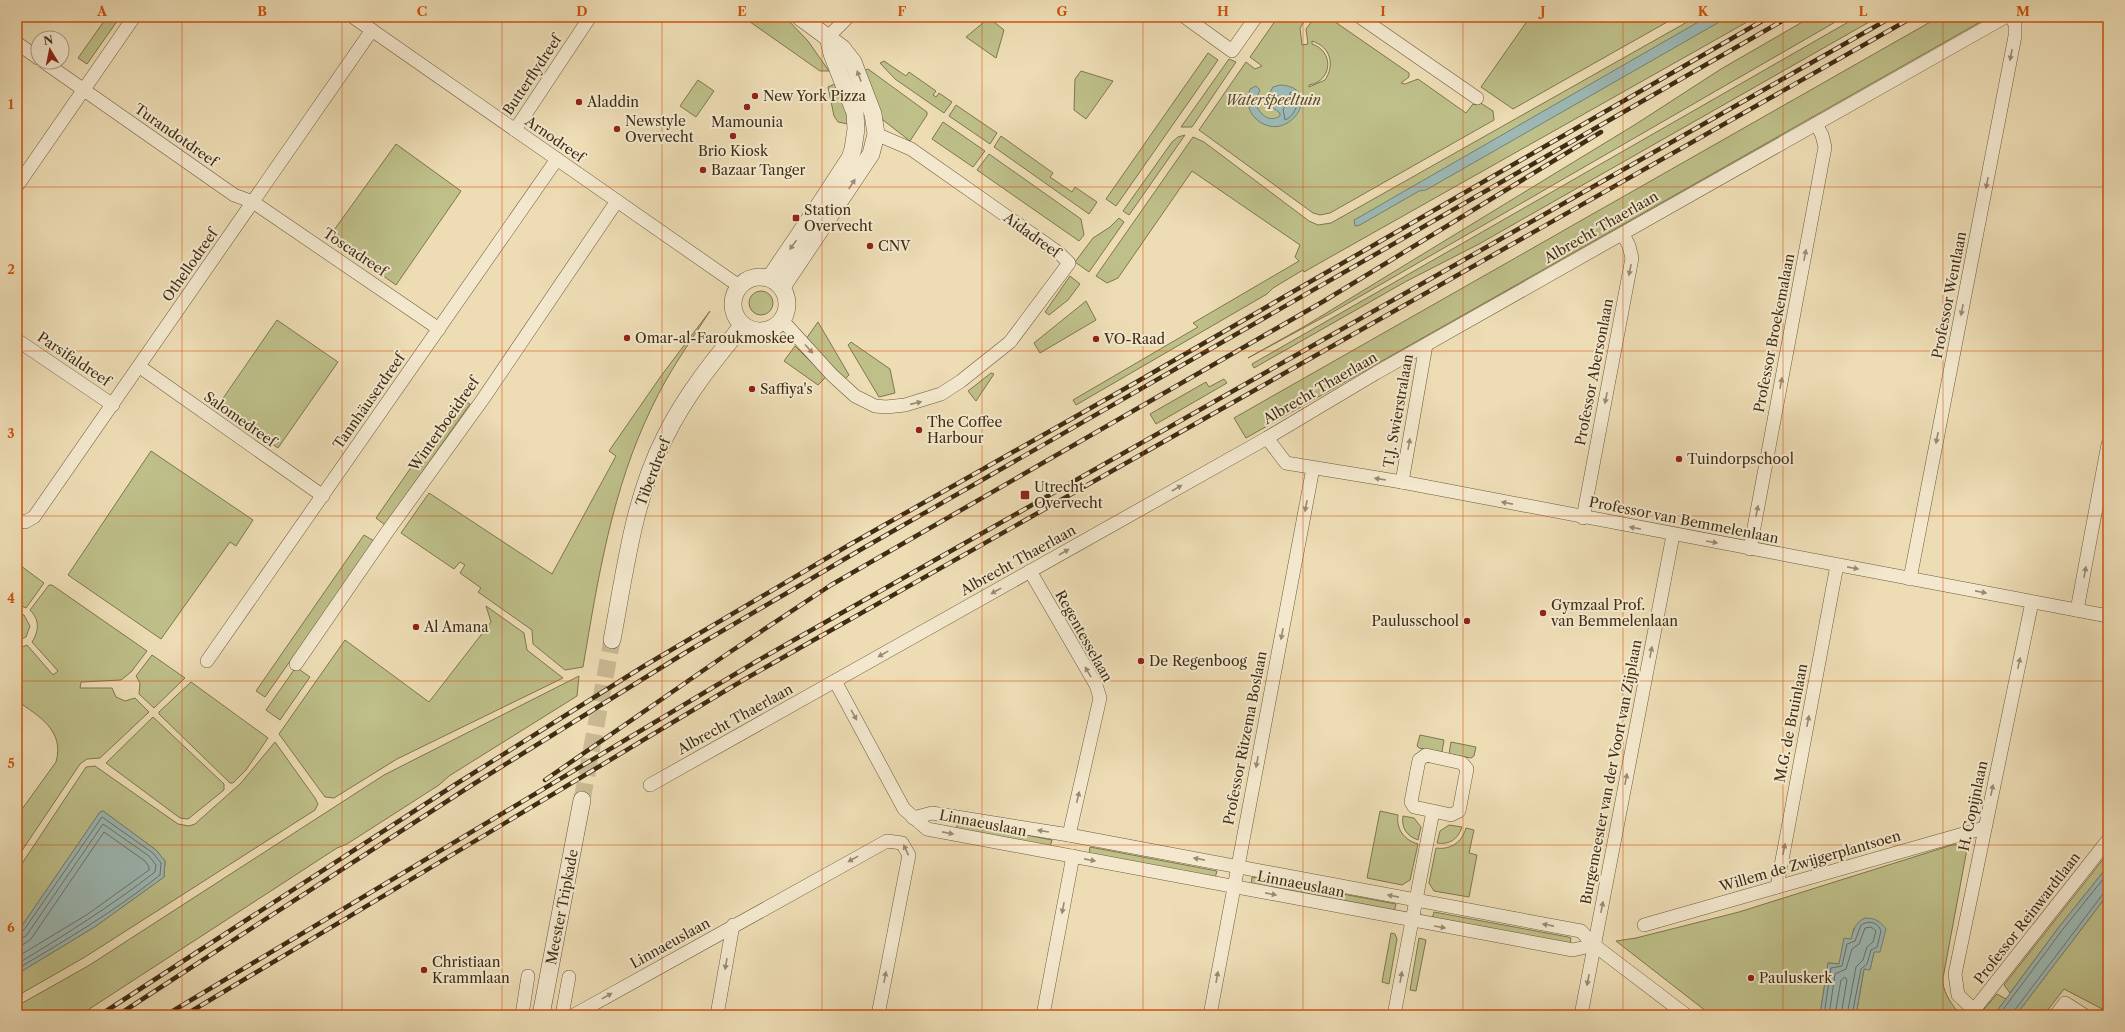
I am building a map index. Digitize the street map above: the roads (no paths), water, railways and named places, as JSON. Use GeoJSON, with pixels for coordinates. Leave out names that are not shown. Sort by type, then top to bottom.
{"type":"FeatureCollection","features":[{"type":"Feature","properties":{"kind":"street"},"geometry":{"type":"LineString","coordinates":[[17,186],[134,17]]}},
{"type":"Feature","properties":{"kind":"street","name":"Arnodreef"},"geometry":{"type":"LineString","coordinates":[[353,17],[739,286]]}},
{"type":"Feature","properties":{"kind":"street","name":"Butterflydreef"},"geometry":{"type":"LineString","coordinates":[[515,130],[590,17]]}},
{"type":"Feature","properties":{"kind":"street"},"geometry":{"type":"LineString","coordinates":[[776,282],[871,154],[876,134],[873,114],[858,71],[842,48],[800,17]]}},
{"type":"Feature","properties":{"kind":"street"},"geometry":{"type":"LineString","coordinates":[[828,37],[848,17]]}},
{"type":"Feature","properties":{"kind":"street"},"geometry":{"type":"LineString","coordinates":[[1185,17],[1232,51],[1256,17]]}},
{"type":"Feature","properties":{"kind":"street"},"geometry":{"type":"LineString","coordinates":[[1360,17],[1477,98]]}},
{"type":"Feature","properties":{"kind":"street","name":"Albrecht Thaerlaan"},"geometry":{"type":"LineString","coordinates":[[650,785],[1267,438],[1426,345],[2005,17]]}},
{"type":"Feature","properties":{"kind":"street","name":"Professor Wentlaan"},"geometry":{"type":"LineString","coordinates":[[1910,579],[2015,36],[2015,24],[2011,17]]}},
{"type":"Feature","properties":{"kind":"street","name":"Othellodreef"},"geometry":{"type":"LineString","coordinates":[[17,520],[25,522],[34,517],[140,367],[372,30]]}},
{"type":"Feature","properties":{"kind":"street"},"geometry":{"type":"LineString","coordinates":[[776,282],[850,158],[856,130],[855,113],[832,54],[828,37]]}},
{"type":"Feature","properties":{"kind":"street"},"geometry":{"type":"LineString","coordinates":[[17,43],[30,52]]}},
{"type":"Feature","properties":{"kind":"street","name":"Turandotdreef"},"geometry":{"type":"LineString","coordinates":[[55,70],[234,195],[253,202]]}},
{"type":"Feature","properties":{"kind":"street","name":"Professor Broekemalaan"},"geometry":{"type":"LineString","coordinates":[[1750,549],[1825,147],[1822,135],[1816,124]]}},
{"type":"Feature","properties":{"kind":"street","name":"Aidadreef"},"geometry":{"type":"LineString","coordinates":[[782,320],[832,375],[855,396],[876,406],[895,407],[929,400],[942,394],[961,381],[1010,342],[1069,263],[1059,253],[911,149],[876,134],[856,130]]}},
{"type":"Feature","properties":{"kind":"street","name":"Tannhäuserdreef"},"geometry":{"type":"LineString","coordinates":[[207,661],[557,159]]}},
{"type":"Feature","properties":{"kind":"street","name":"Winterboeidreef"},"geometry":{"type":"LineString","coordinates":[[296,664],[483,398],[617,201]]}},
{"type":"Feature","properties":{"kind":"street","name":"Toscadreef"},"geometry":{"type":"LineString","coordinates":[[253,202],[439,329]]}},
{"type":"Feature","properties":{"kind":"street","name":"Professor Abersonlaan"},"geometry":{"type":"LineString","coordinates":[[1583,518],[1632,258],[1629,246],[1622,234]]}},
{"type":"Feature","properties":{"kind":"street"},"geometry":{"type":"LineString","coordinates":[[753,277],[776,282],[788,300],[788,306],[782,320],[768,330],[759,331],[742,325],[737,318],[733,302],[739,286],[753,277]]}},
{"type":"Feature","properties":{"kind":"street","name":"Tiberdreef"},"geometry":{"type":"LineString","coordinates":[[612,640],[629,546],[640,500],[653,465],[665,437],[685,402],[742,325]]}},
{"type":"Feature","properties":{"kind":"street","name":"Parsifaldreef"},"geometry":{"type":"LineString","coordinates":[[17,340],[113,405]]}},
{"type":"Feature","properties":{"kind":"street","name":"T.J. Swierstralaan"},"geometry":{"type":"LineString","coordinates":[[1402,482],[1426,345]]}},
{"type":"Feature","properties":{"kind":"street","name":"Salomedreef"},"geometry":{"type":"LineString","coordinates":[[140,367],[323,496]]}},
{"type":"Feature","properties":{"kind":"street","name":"Professor van Bemmelenlaan"},"geometry":{"type":"LineString","coordinates":[[1267,438],[1286,463],[1402,482],[1583,518],[2108,616]]}},
{"type":"Feature","properties":{"kind":"street"},"geometry":{"type":"LineString","coordinates":[[2077,610],[2108,444]]}},
{"type":"Feature","properties":{"kind":"street","name":"Professor Ritzema Boslaan"},"geometry":{"type":"LineString","coordinates":[[1210,1015],[1313,468]]}},
{"type":"Feature","properties":{"kind":"street","name":"Burgemeester van der Voort van Zijplaan"},"geometry":{"type":"LineString","coordinates":[[1581,1015],[1673,535]]}},
{"type":"Feature","properties":{"kind":"street","name":"M.G. de Bruinlaan"},"geometry":{"type":"LineString","coordinates":[[1777,887],[1837,565]]}},
{"type":"Feature","properties":{"kind":"street","name":"Regentesselaan"},"geometry":{"type":"LineString","coordinates":[[1030,571],[1096,685],[1100,698],[1069,835]]}},
{"type":"Feature","properties":{"kind":"street","name":"H. Copijnlaan"},"geometry":{"type":"LineString","coordinates":[[1972,1013],[1958,995],[1955,974],[2032,602]]}},
{"type":"Feature","properties":{"kind":"street"},"geometry":{"type":"LineString","coordinates":[[835,681],[904,809],[913,818]]}},
{"type":"Feature","properties":{"kind":"street"},"geometry":{"type":"LineString","coordinates":[[1426,755],[1462,762],[1467,769],[1459,811],[1451,815],[1433,811],[1414,807],[1411,802],[1420,760],[1426,755]]}},
{"type":"Feature","properties":{"kind":"street","name":"Meester Tripkade"},"geometry":{"type":"LineString","coordinates":[[541,1015],[582,800]]}},
{"type":"Feature","properties":{"kind":"street"},"geometry":{"type":"LineString","coordinates":[[1394,1015],[1433,811]]}},
{"type":"Feature","properties":{"kind":"street","name":"Linnaeuslaan"},"geometry":{"type":"LineString","coordinates":[[932,813],[1069,835],[1237,866],[1581,931],[1594,945],[1573,950],[1411,921],[927,829],[913,818],[932,813]]}},
{"type":"Feature","properties":{"kind":"street","name":"Willem de Zwijgerplantsoen"},"geometry":{"type":"LineString","coordinates":[[1644,925],[1984,828]]}},
{"type":"Feature","properties":{"kind":"street","name":"Professor Reinwardtlaan"},"geometry":{"type":"LineString","coordinates":[[1972,1013],[2108,840]]}},
{"type":"Feature","properties":{"kind":"street","name":"Linnaeuslaan"},"geometry":{"type":"LineString","coordinates":[[574,1015],[733,925],[887,841],[902,843],[909,855],[878,1015]]}},
{"type":"Feature","properties":{"kind":"street"},"geometry":{"type":"LineString","coordinates":[[1043,1015],[1073,856]]}},
{"type":"Feature","properties":{"kind":"street"},"geometry":{"type":"LineString","coordinates":[[717,1015],[733,925]]}},
{"type":"Feature","properties":{"kind":"street"},"geometry":{"type":"LineString","coordinates":[[1594,945],[1686,1015]]}},
{"type":"Feature","properties":{"kind":"street","name":"Meester Tripkade"},"geometry":{"type":"LineString","coordinates":[[522,1015],[528,976]]}},
{"type":"Feature","properties":{"kind":"street","name":"Meester Tripkade"},"geometry":{"type":"LineString","coordinates":[[562,1015],[570,977]]}},
{"type":"Feature","properties":{"kind":"street"},"geometry":{"type":"LineString","coordinates":[[2056,1015],[2065,1003],[2084,1015]]}},
{"type":"Feature","properties":{"kind":"water"},"geometry":{"type":"Polygon","coordinates":[[[1707,17],[1728,17],[1426,190],[1419,191],[1360,225],[1355,226],[1354,220],[1707,17]]]}},
{"type":"Feature","properties":{"kind":"water"},"geometry":{"type":"Polygon","coordinates":[[[1280,85],[1294,88],[1300,95],[1301,104],[1297,114],[1289,122],[1279,126],[1267,126],[1255,118],[1250,112],[1248,97],[1250,89],[1256,86],[1260,90],[1255,100],[1256,104],[1264,116],[1271,119],[1280,116],[1280,113],[1269,105],[1268,96],[1273,87],[1280,85]]]}},
{"type":"Feature","properties":{"kind":"water"},"geometry":{"type":"Polygon","coordinates":[[[103,811],[156,850],[165,861],[164,877],[96,926],[17,974],[17,933],[100,812],[103,811]]]}},
{"type":"Feature","properties":{"kind":"water"},"geometry":{"type":"Polygon","coordinates":[[[2108,866],[2108,894],[2016,1015],[1994,1015],[2059,927],[2108,866]]]}},
{"type":"Feature","properties":{"kind":"water"},"geometry":{"type":"Polygon","coordinates":[[[1865,918],[1877,920],[1886,929],[1880,952],[1874,952],[1870,970],[1864,969],[1856,1015],[1820,1015],[1828,963],[1839,964],[1844,938],[1851,939],[1857,924],[1865,918]]]}},
{"type":"Feature","properties":{"kind":"tunnel"},"geometry":{"type":"LineString","coordinates":[[582,800],[612,640]]}},
{"type":"Feature","properties":{"kind":"railway"},"geometry":{"type":"LineString","coordinates":[[100,1015],[456,784],[644,666],[849,545],[1133,384],[1769,17]]}},
{"type":"Feature","properties":{"kind":"railway"},"geometry":{"type":"LineString","coordinates":[[118,1015],[472,785],[688,651],[860,550],[1789,17]]}},
{"type":"Feature","properties":{"kind":"railway"},"geometry":{"type":"LineString","coordinates":[[166,1015],[757,661],[1892,17]]}},
{"type":"Feature","properties":{"kind":"railway"},"geometry":{"type":"LineString","coordinates":[[185,1015],[745,679],[1913,17]]}},
{"type":"Feature","properties":{"kind":"railway"},"geometry":{"type":"LineString","coordinates":[[545,780],[727,654],[831,585],[1324,301],[1601,132]]}},
{"type":"Feature","properties":{"kind":"place","name":"New York Pizza"},"geometry":{"type":"Point","coordinates":[755,96]}},
{"type":"Feature","properties":{"kind":"place","name":"Aladdin"},"geometry":{"type":"Point","coordinates":[579,102]}},
{"type":"Feature","properties":{"kind":"place","name":"Mamounia"},"geometry":{"type":"Point","coordinates":[747,107]}},
{"type":"Feature","properties":{"kind":"place","name":"Newstyle Overvecht"},"geometry":{"type":"Point","coordinates":[617,129]}},
{"type":"Feature","properties":{"kind":"place","name":"Brio Kiosk"},"geometry":{"type":"Point","coordinates":[733,136]}},
{"type":"Feature","properties":{"kind":"place","name":"Bazaar Tanger"},"geometry":{"type":"Point","coordinates":[703,170]}},
{"type":"Feature","properties":{"kind":"place","name":"Station Overvecht"},"geometry":{"type":"Point","coordinates":[796,218]}},
{"type":"Feature","properties":{"kind":"place","name":"CNV"},"geometry":{"type":"Point","coordinates":[870,246]}},
{"type":"Feature","properties":{"kind":"place","name":"Omar-al-Faroukmoskee"},"geometry":{"type":"Point","coordinates":[627,338]}},
{"type":"Feature","properties":{"kind":"place","name":"VO-Raad"},"geometry":{"type":"Point","coordinates":[1096,339]}},
{"type":"Feature","properties":{"kind":"place","name":"Saffiya's"},"geometry":{"type":"Point","coordinates":[752,389]}},
{"type":"Feature","properties":{"kind":"place","name":"The Coffee Harbour"},"geometry":{"type":"Point","coordinates":[919,430]}},
{"type":"Feature","properties":{"kind":"place","name":"Tuindorpschool"},"geometry":{"type":"Point","coordinates":[1679,459]}},
{"type":"Feature","properties":{"kind":"place","name":"Utrecht Overvecht"},"geometry":{"type":"Point","coordinates":[1025,495]}},
{"type":"Feature","properties":{"kind":"place","name":"Gymzaal Prof. van Bemmelenlaan"},"geometry":{"type":"Point","coordinates":[1543,613]}},
{"type":"Feature","properties":{"kind":"place","name":"Paulusschool"},"geometry":{"type":"Point","coordinates":[1467,621]}},
{"type":"Feature","properties":{"kind":"place","name":"Al Amana"},"geometry":{"type":"Point","coordinates":[416,627]}},
{"type":"Feature","properties":{"kind":"place","name":"De Regenboog"},"geometry":{"type":"Point","coordinates":[1141,661]}},
{"type":"Feature","properties":{"kind":"place","name":"Christiaan Krammlaan"},"geometry":{"type":"Point","coordinates":[424,970]}},
{"type":"Feature","properties":{"kind":"place","name":"Pauluskerk"},"geometry":{"type":"Point","coordinates":[1751,978]}},
{"type":"Feature","properties":{"kind":"park label","name":"Waterspeeltuin"},"geometry":{"type":"Point","coordinates":[1273,100]}}]}
